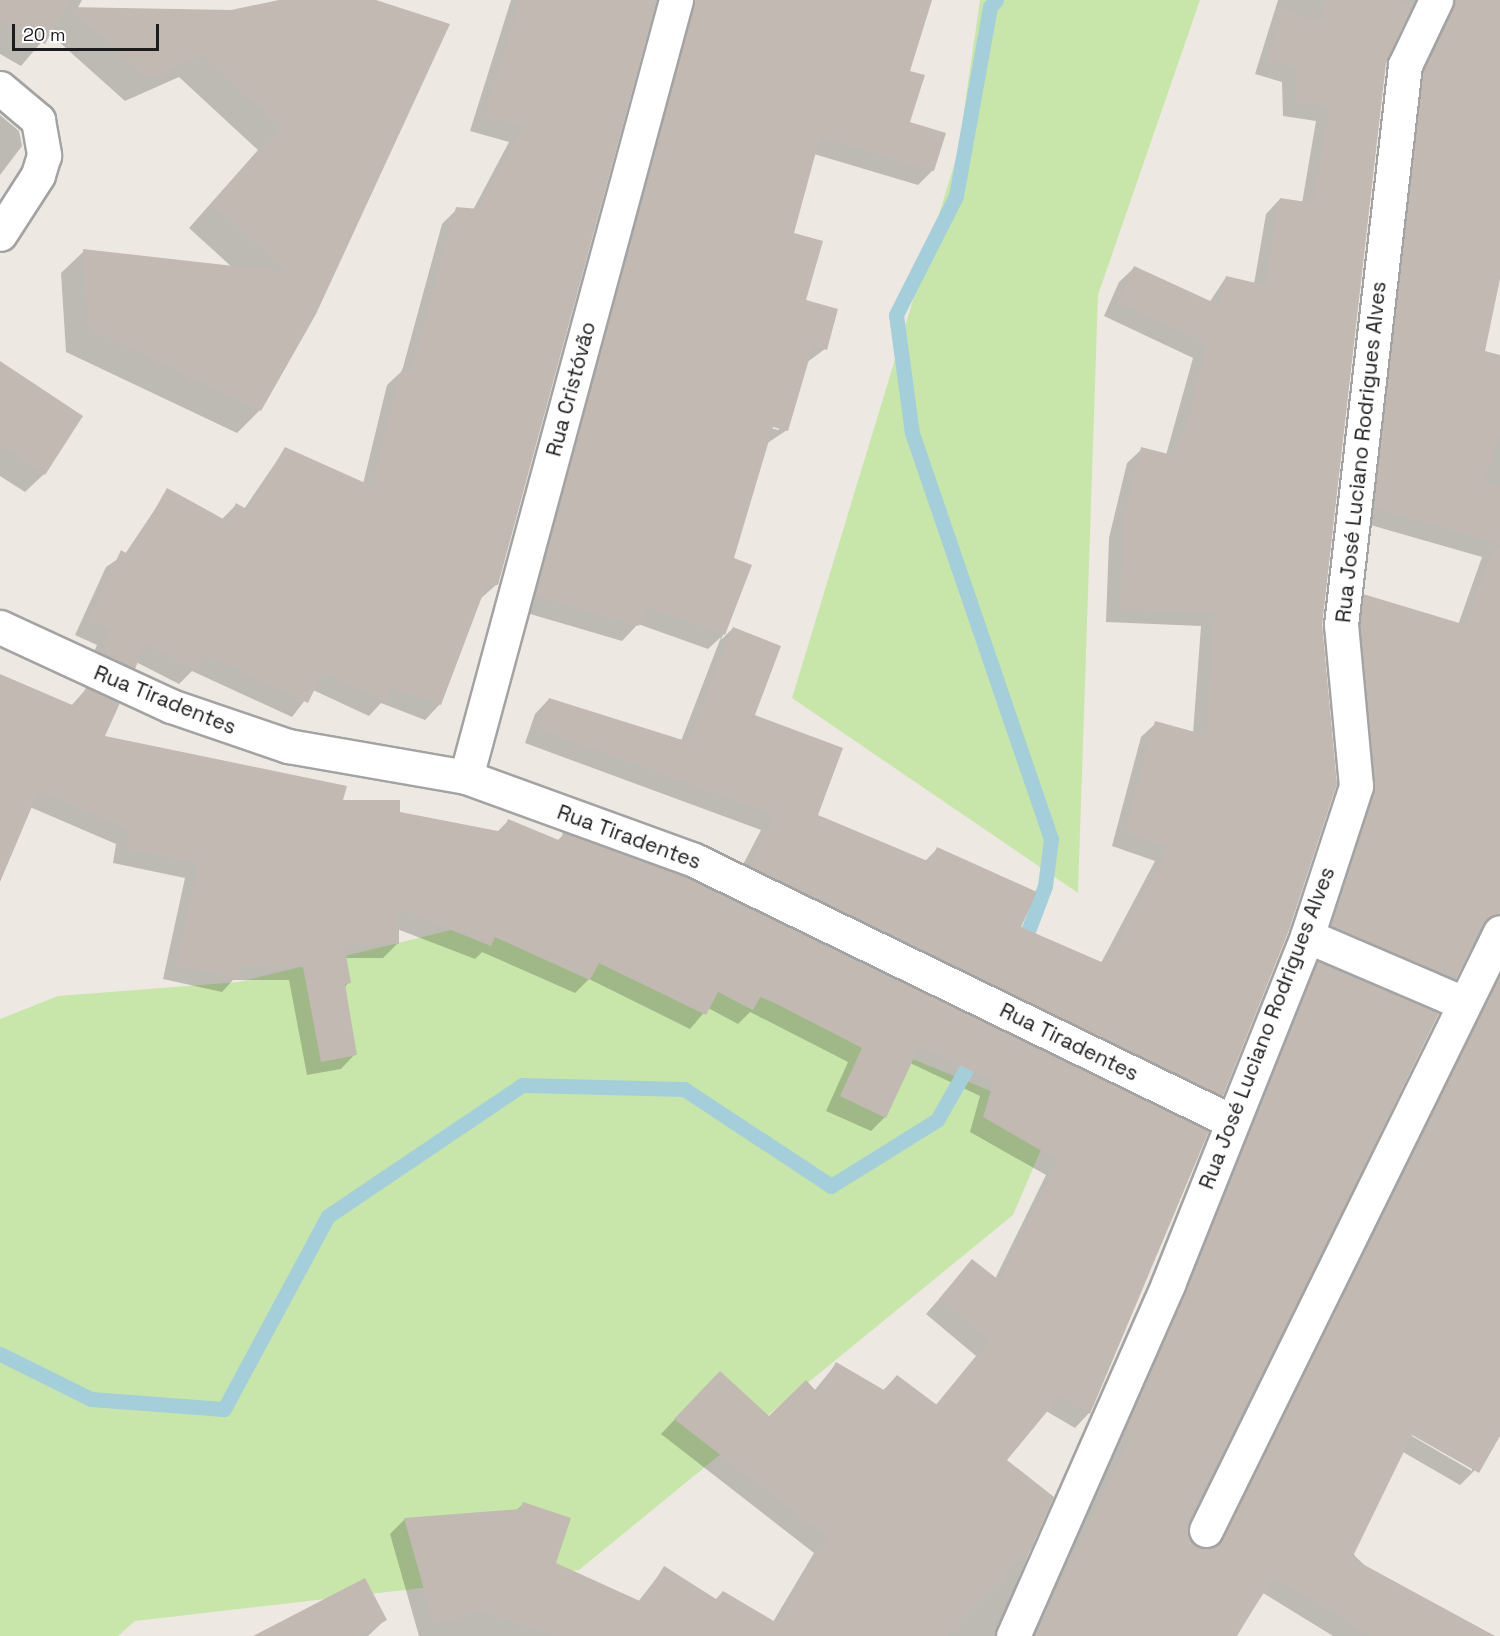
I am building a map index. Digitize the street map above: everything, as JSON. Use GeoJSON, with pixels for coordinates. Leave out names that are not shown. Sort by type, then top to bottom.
{"type":"FeatureCollection","features":[{"type":"Feature","properties":{"kind":"street","name":"Rua Cristóvão"},"geometry":{"type":"LineString","coordinates":[[466,777],[675,0]]}},
{"type":"Feature","properties":{"kind":"street","name":"Rua José Luciano Rodrigues Alves"},"geometry":{"type":"LineString","coordinates":[[1013,1636],[1168,1284],[1231,1121],[1307,936],[1356,786],[1341,625],[1404,75],[1436,0]]}},
{"type":"Feature","properties":{"kind":"street"},"geometry":{"type":"LineString","coordinates":[[0,88],[38,120],[44,155],[38,175],[0,234]]}},
{"type":"Feature","properties":{"kind":"street","name":"Rua Tiradentes"},"geometry":{"type":"LineString","coordinates":[[0,627],[171,706],[288,746],[466,777],[694,860],[1231,1121]]}},
{"type":"Feature","properties":{"kind":"street"},"geometry":{"type":"LineString","coordinates":[[1206,1530],[1463,1003],[1500,932]]}},
{"type":"Feature","properties":{"kind":"street"},"geometry":{"type":"LineString","coordinates":[[1307,936],[1463,1003]]}},
{"type":"Feature","properties":{"kind":"green space"},"geometry":{"type":"Polygon","coordinates":[[[980,0],[1200,0],[1098,295],[1078,893],[792,698],[958,152],[980,0]]]}},
{"type":"Feature","properties":{"kind":"green space"},"geometry":{"type":"Polygon","coordinates":[[[541,908],[1055,1117],[1013,1215],[579,1570],[135,1621],[118,1636],[0,1636],[0,1019],[58,996],[239,982],[541,908]]]}},
{"type":"Feature","properties":{"kind":"building"},"geometry":{"type":"Polygon","coordinates":[[[0,0],[70,0],[45,44],[0,19],[0,0]]]}},
{"type":"Feature","properties":{"kind":"building"},"geometry":{"type":"Polygon","coordinates":[[[279,0],[376,0],[450,24],[316,314],[261,411],[89,329],[83,249],[286,272],[211,204],[280,127],[203,55],[149,79],[68,7],[231,10],[279,0]]]}},
{"type":"Feature","properties":{"kind":"building"},"geometry":{"type":"Polygon","coordinates":[[[520,0],[657,0],[498,585],[486,586],[441,705],[392,687],[385,702],[323,672],[308,703],[204,654],[195,670],[145,644],[135,669],[101,653],[111,630],[89,620],[121,550],[129,555],[167,488],[227,521],[236,503],[248,510],[285,447],[372,486],[402,369],[411,373],[456,207],[479,209],[523,127],[484,116],[520,0]]]}},
{"type":"Feature","properties":{"kind":"building"},"geometry":{"type":"Polygon","coordinates":[[[694,0],[932,0],[910,71],[925,75],[910,122],[946,133],[934,171],[820,137],[794,233],[823,241],[806,300],[838,309],[827,350],[813,346],[788,431],[773,427],[734,558],[752,565],[725,635],[645,606],[639,626],[534,596],[694,0]]]}},
{"type":"Feature","properties":{"kind":"building"},"geometry":{"type":"Polygon","coordinates":[[[1328,0],[1398,0],[1412,6],[1386,63],[1322,623],[1337,784],[1289,930],[1223,1096],[749,866],[775,815],[538,729],[549,698],[689,742],[733,627],[781,646],[755,715],[843,748],[818,815],[930,862],[937,847],[1037,892],[1021,927],[1106,964],[1169,847],[1125,832],[1155,721],[1206,735],[1215,612],[1120,609],[1123,522],[1141,447],[1172,455],[1189,420],[1207,343],[1117,302],[1134,266],[1219,305],[1226,276],[1265,285],[1280,198],[1313,203],[1330,107],[1297,102],[1296,68],[1268,59],[1284,10],[1319,21],[1328,0]]]}},
{"type":"Feature","properties":{"kind":"building"},"geometry":{"type":"Polygon","coordinates":[[[1458,0],[1500,0],[1500,279],[1485,351],[1500,355],[1500,433],[1484,483],[1500,487],[1500,544],[1373,508],[1423,70],[1458,0]]]}},
{"type":"Feature","properties":{"kind":"building"},"geometry":{"type":"Polygon","coordinates":[[[0,361],[83,416],[45,475],[0,445],[0,361]]]}},
{"type":"Feature","properties":{"kind":"building"},"geometry":{"type":"Polygon","coordinates":[[[1494,546],[1500,547],[1500,913],[1484,923],[1456,979],[1330,926],[1375,785],[1360,625],[1363,594],[1466,625],[1494,546]]]}},
{"type":"Feature","properties":{"kind":"building"},"geometry":{"type":"Polygon","coordinates":[[[0,674],[77,707],[86,687],[120,703],[105,736],[347,786],[343,800],[400,800],[400,812],[503,832],[508,819],[561,841],[563,832],[687,877],[1209,1131],[1090,1414],[1060,1396],[1007,1460],[1054,1497],[1031,1549],[947,1636],[558,1636],[479,1611],[434,1625],[404,1518],[520,1509],[523,1502],[571,1518],[556,1563],[642,1602],[664,1566],[716,1599],[723,1591],[777,1623],[828,1538],[674,1419],[720,1371],[769,1416],[806,1380],[818,1393],[836,1362],[884,1390],[897,1375],[937,1405],[990,1341],[939,1299],[972,1259],[1000,1281],[1059,1161],[983,1117],[994,1081],[919,1047],[886,1118],[840,1096],[862,1048],[761,996],[753,1010],[718,992],[706,1015],[599,963],[590,980],[495,937],[491,946],[399,909],[399,944],[344,944],[351,983],[345,984],[357,1055],[321,1062],[303,967],[240,967],[237,978],[176,965],[199,863],[126,849],[130,830],[39,790],[0,882],[0,674]]]}},
{"type":"Feature","properties":{"kind":"building"},"geometry":{"type":"Polygon","coordinates":[[[1317,961],[1439,1013],[1187,1532],[1191,1541],[1207,1549],[1223,1538],[1500,975],[1500,1436],[1479,1473],[1412,1435],[1354,1554],[1357,1561],[1495,1636],[1371,1636],[1274,1577],[1236,1636],[1035,1636],[1131,1438],[1123,1433],[1317,961]]]}},
{"type":"Feature","properties":{"kind":"building"},"geometry":{"type":"Polygon","coordinates":[[[365,1578],[387,1620],[358,1636],[253,1636],[365,1578]]]}},
{"type":"Feature","properties":{"kind":"waterway"},"geometry":{"type":"LineString","coordinates":[[996,0],[990,7],[956,196],[896,315],[912,433],[1051,839],[1045,886],[1022,947]]}},
{"type":"Feature","properties":{"kind":"waterway"},"geometry":{"type":"LineString","coordinates":[[0,1354],[91,1399],[224,1409],[328,1216],[522,1085],[684,1089],[831,1186],[937,1120],[976,1052]]}}]}
